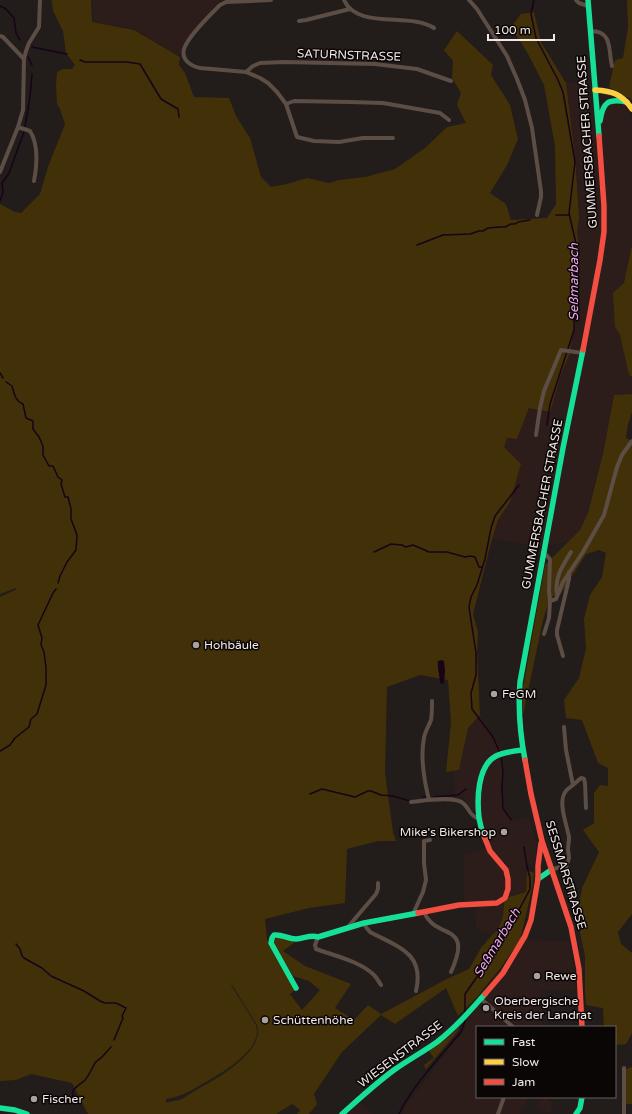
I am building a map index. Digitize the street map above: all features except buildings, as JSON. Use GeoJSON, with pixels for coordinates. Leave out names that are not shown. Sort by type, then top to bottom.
{"type":"FeatureCollection","features":[{"type":"Feature","properties":{"kind":"main road","name":"GUMMERSBACHER STRASSE"},"geometry":{"type":"LineString","coordinates":[[524,659],[560,473],[563,448],[583,353],[604,232],[604,206],[588,3]]}},
{"type":"Feature","properties":{"kind":"main road"},"geometry":{"type":"LineString","coordinates":[[595,90],[605,91],[621,96],[632,109]]}},
{"type":"Feature","properties":{"kind":"main road"},"geometry":{"type":"LineString","coordinates":[[598,131],[604,105],[612,100],[627,102]]}},
{"type":"Feature","properties":{"kind":"main road","name":"SESSMARSTRASSE"},"geometry":{"type":"LineString","coordinates":[[524,659],[519,699],[523,750],[542,841],[574,940],[579,969],[582,1026]]}},
{"type":"Feature","properties":{"kind":"main road"},"geometry":{"type":"LineString","coordinates":[[296,988],[272,943],[272,938],[274,935],[278,934],[294,939],[314,935],[318,937],[364,923],[459,905],[497,903],[505,898],[508,889],[506,870],[490,851],[485,840],[479,818],[478,791],[486,765],[495,756],[523,750]]}},
{"type":"Feature","properties":{"kind":"main road","name":"WIESENSTRASSE"},"geometry":{"type":"LineString","coordinates":[[342,1114],[394,1070],[437,1042],[466,1015],[503,973],[525,936],[531,920],[538,879],[538,866],[542,841]]}},
{"type":"Feature","properties":{"kind":"main road"},"geometry":{"type":"LineString","coordinates":[[538,879],[551,870]]}},
{"type":"Feature","properties":{"kind":"main road"},"geometry":{"type":"LineString","coordinates":[[576,1114],[580,1108],[582,1098]]}},
{"type":"Feature","properties":{"kind":"main road"},"geometry":{"type":"LineString","coordinates":[[0,1108],[15,1110],[27,1114]]}},
{"type":"Feature","properties":{"kind":"street"},"geometry":{"type":"LineString","coordinates":[[0,172],[18,127],[23,110],[24,59],[29,43],[39,27],[40,0]]}},
{"type":"Feature","properties":{"kind":"street"},"geometry":{"type":"LineString","coordinates":[[269,0],[225,1],[194,33],[186,45],[184,57],[187,62],[200,68],[246,72],[268,83],[286,104],[297,137],[319,141],[340,142],[363,138],[393,138]]}},
{"type":"Feature","properties":{"kind":"street"},"geometry":{"type":"LineString","coordinates":[[344,0],[354,13],[389,20],[412,21],[426,24],[434,28]]}},
{"type":"Feature","properties":{"kind":"street"},"geometry":{"type":"LineString","coordinates":[[469,0],[477,9],[507,56],[524,100],[532,128],[541,191],[537,215]]}},
{"type":"Feature","properties":{"kind":"street"},"geometry":{"type":"LineString","coordinates":[[576,0],[579,3],[588,3]]}},
{"type":"Feature","properties":{"kind":"street"},"geometry":{"type":"LineString","coordinates":[[299,21],[350,9]]}},
{"type":"Feature","properties":{"kind":"street"},"geometry":{"type":"LineString","coordinates":[[590,31],[599,31],[605,35],[609,44],[612,66]]}},
{"type":"Feature","properties":{"kind":"street"},"geometry":{"type":"LineString","coordinates":[[0,36],[3,37],[24,59]]}},
{"type":"Feature","properties":{"kind":"street","name":"SATURNSTRASSE"},"geometry":{"type":"LineString","coordinates":[[246,72],[253,66],[260,63],[284,62],[375,64],[417,69],[451,81]]}},
{"type":"Feature","properties":{"kind":"street"},"geometry":{"type":"LineString","coordinates":[[286,104],[294,101],[382,103],[440,113],[449,120]]}},
{"type":"Feature","properties":{"kind":"street"},"geometry":{"type":"LineString","coordinates":[[18,127],[30,131],[34,136],[36,166],[34,181]]}},
{"type":"Feature","properties":{"kind":"street","name":"GUMMERSBACHER STRASSE"},"geometry":{"type":"LineString","coordinates":[[536,435],[544,391],[561,350],[583,353]]}},
{"type":"Feature","properties":{"kind":"street"},"geometry":{"type":"LineString","coordinates":[[550,601],[556,599],[563,582],[583,552],[604,515],[617,467],[622,455],[632,441]]}},
{"type":"Feature","properties":{"kind":"street"},"geometry":{"type":"LineString","coordinates":[[558,594],[556,589],[557,577],[571,552]]}},
{"type":"Feature","properties":{"kind":"street"},"geometry":{"type":"LineString","coordinates":[[544,553],[550,558],[549,618],[544,634]]}},
{"type":"Feature","properties":{"kind":"street"},"geometry":{"type":"LineString","coordinates":[[563,656],[557,630],[570,572]]}},
{"type":"Feature","properties":{"kind":"street"},"geometry":{"type":"LineString","coordinates":[[428,800],[423,761],[424,738],[431,721],[432,701]]}},
{"type":"Feature","properties":{"kind":"street"},"geometry":{"type":"LineString","coordinates":[[564,727],[566,750],[573,785]]}},
{"type":"Feature","properties":{"kind":"street"},"geometry":{"type":"LineString","coordinates":[[570,899],[572,889],[566,865],[569,858],[568,836],[562,802],[563,795],[566,791],[581,778],[584,779],[585,783],[586,808]]}},
{"type":"Feature","properties":{"kind":"street"},"geometry":{"type":"LineString","coordinates":[[411,802],[428,800],[455,800],[463,803],[472,816],[479,818]]}},
{"type":"Feature","properties":{"kind":"street"},"geometry":{"type":"LineString","coordinates":[[413,914],[423,892],[426,880],[424,841],[430,840]]}},
{"type":"Feature","properties":{"kind":"street"},"geometry":{"type":"LineString","coordinates":[[551,870],[566,865]]}},
{"type":"Feature","properties":{"kind":"street"},"geometry":{"type":"LineString","coordinates":[[347,928],[376,894],[378,883]]}},
{"type":"Feature","properties":{"kind":"street"},"geometry":{"type":"LineString","coordinates":[[424,912],[427,920],[435,926],[452,934],[456,939],[458,952],[451,972]]}},
{"type":"Feature","properties":{"kind":"street"},"geometry":{"type":"LineString","coordinates":[[364,923],[370,932],[404,950],[411,957],[417,966],[418,972],[416,991]]}},
{"type":"Feature","properties":{"kind":"street"},"geometry":{"type":"LineString","coordinates":[[318,937],[315,945],[318,950],[364,968],[375,975],[382,985]]}},
{"type":"Feature","properties":{"kind":"street"},"geometry":{"type":"LineString","coordinates":[[480,998],[513,1026]]}},
{"type":"Feature","properties":{"kind":"street"},"geometry":{"type":"LineString","coordinates":[[624,1068],[624,1114]]}},
{"type":"Feature","properties":{"kind":"street"},"geometry":{"type":"LineString","coordinates":[[498,1114],[504,1098]]}},
{"type":"Feature","properties":{"kind":"shaded area"},"geometry":{"type":"Polygon","coordinates":[[[50,0],[91,0],[92,22],[134,30],[180,57],[179,65],[185,73],[194,97],[229,98],[236,116],[250,138],[261,177],[271,187],[307,178],[329,183],[339,180],[365,177],[395,169],[425,148],[447,127],[466,123],[457,105],[461,93],[452,78],[453,61],[444,50],[457,31],[493,65],[491,75],[510,105],[518,139],[507,165],[490,193],[506,204],[511,220],[547,218],[556,204],[555,146],[544,85],[527,52],[511,27],[521,14],[534,12],[541,42],[566,83],[575,156],[579,217],[577,231],[579,247],[575,292],[575,324],[569,355],[560,377],[550,412],[529,408],[517,439],[507,438],[504,447],[521,464],[510,502],[498,520],[473,614],[478,632],[477,653],[480,715],[468,728],[459,770],[446,772],[451,723],[448,680],[420,675],[387,687],[385,773],[393,832],[396,841],[378,841],[347,849],[345,903],[309,908],[265,919],[267,939],[295,990],[290,994],[302,1010],[320,990],[309,981],[293,976],[272,941],[281,937],[295,942],[283,951],[305,966],[351,984],[335,1008],[354,1020],[368,1005],[381,1014],[469,969],[481,948],[498,930],[503,916],[504,903],[509,897],[526,892],[527,870],[534,873],[533,885],[520,940],[478,996],[458,1016],[446,988],[395,1024],[381,1015],[342,1052],[314,1094],[317,1104],[309,1114],[297,1114],[300,1110],[292,1104],[276,1114],[88,1114],[72,1083],[31,1074],[16,1080],[0,1081],[0,597],[17,589],[16,588],[0,594],[0,204],[15,212],[21,213],[40,194],[48,167],[65,124],[57,104],[57,72],[63,69],[72,69],[75,65],[66,53],[63,31],[53,11],[52,1],[50,0]],[[232,985],[256,1025],[257,1034],[254,1043],[240,1059],[231,1066],[188,1092],[166,1099],[166,1103],[182,1099],[227,1071],[238,1063],[254,1045],[258,1035],[257,1025],[232,985]]]}},
{"type":"Feature","properties":{"kind":"shaded area"},"geometry":{"type":"Polygon","coordinates":[[[93,0],[220,0],[183,44],[179,56],[134,29],[93,22],[93,0]]]}},
{"type":"Feature","properties":{"kind":"shaded area"},"geometry":{"type":"Polygon","coordinates":[[[627,0],[632,0],[632,100],[609,87],[615,60],[623,58],[628,27],[627,0]]]}},
{"type":"Feature","properties":{"kind":"shaded area"},"geometry":{"type":"Polygon","coordinates":[[[589,82],[591,105],[624,105],[630,113],[632,119],[632,245],[615,327],[620,335],[629,375],[632,377],[632,394],[614,395],[603,454],[588,513],[580,530],[568,542],[540,547],[492,539],[498,520],[510,502],[521,464],[504,447],[507,438],[517,439],[529,408],[560,377],[569,355],[575,324],[575,292],[579,247],[577,231],[579,217],[575,156],[566,83],[589,82]]]}},
{"type":"Feature","properties":{"kind":"shaded area"},"geometry":{"type":"Polygon","coordinates":[[[632,245],[632,377],[629,375],[620,335],[615,327],[613,293],[624,283],[632,245]]]}},
{"type":"Feature","properties":{"kind":"shaded area"},"geometry":{"type":"Polygon","coordinates":[[[632,394],[632,412],[626,438],[632,441],[632,914],[618,932],[621,944],[632,953],[632,1033],[626,1044],[616,1045],[616,1026],[604,1026],[603,1008],[586,1005],[585,956],[577,919],[582,888],[599,852],[583,830],[594,823],[594,793],[600,785],[608,786],[608,768],[598,763],[582,720],[566,718],[564,700],[579,678],[586,648],[584,619],[590,595],[602,577],[606,553],[599,550],[586,554],[560,595],[550,597],[543,620],[523,715],[522,693],[545,565],[580,530],[588,513],[603,454],[614,395],[632,394]]]}},
{"type":"Feature","properties":{"kind":"shaded area"},"geometry":{"type":"Polygon","coordinates":[[[438,661],[444,661],[445,671],[443,684],[440,683],[438,666],[438,661]]]}},
{"type":"Feature","properties":{"kind":"shaded area"},"geometry":{"type":"Polygon","coordinates":[[[480,715],[495,737],[502,752],[505,770],[503,788],[504,804],[513,821],[529,816],[537,843],[536,863],[527,864],[526,892],[509,897],[504,903],[503,916],[498,930],[492,935],[476,928],[475,901],[464,902],[463,855],[490,846],[482,821],[463,798],[455,797],[453,772],[459,770],[468,728],[480,715]]]}},
{"type":"Feature","properties":{"kind":"shaded area"},"geometry":{"type":"Polygon","coordinates":[[[526,940],[570,941],[576,991],[541,990],[543,1026],[476,1026],[476,1098],[529,1098],[520,1114],[402,1114],[405,1106],[466,1027],[467,1019],[509,970],[526,940]]]}},
{"type":"Feature","properties":{"kind":"shaded area"},"geometry":{"type":"Polygon","coordinates":[[[460,1026],[458,1031],[426,1069],[424,1065],[434,1058],[429,1051],[451,1035],[460,1026]]]}},
{"type":"Feature","properties":{"kind":"shaded area"},"geometry":{"type":"Polygon","coordinates":[[[632,1067],[632,1104],[626,1104],[626,1069],[632,1067]]]}},
{"type":"Feature","properties":{"kind":"shaded area"},"geometry":{"type":"Polygon","coordinates":[[[540,1098],[546,1098],[555,1103],[549,1114],[536,1107],[540,1098]]]}},
{"type":"Feature","properties":{"kind":"shaded area"},"geometry":{"type":"Polygon","coordinates":[[[360,1101],[373,1114],[347,1114],[360,1101]]]}},
{"type":"Feature","properties":{"kind":"waterway","name":"Seßmarbach"},"geometry":{"type":"LineString","coordinates":[[534,0],[531,14],[536,38],[563,92],[575,162],[569,213],[577,248],[574,330],[550,404],[547,425]]}},
{"type":"Feature","properties":{"kind":"waterway"},"geometry":{"type":"LineString","coordinates":[[0,6],[6,9],[14,18],[16,33],[20,40]]}},
{"type":"Feature","properties":{"kind":"waterway"},"geometry":{"type":"LineString","coordinates":[[32,47],[67,54]]}},
{"type":"Feature","properties":{"kind":"waterway"},"geometry":{"type":"LineString","coordinates":[[28,57],[32,65]]}},
{"type":"Feature","properties":{"kind":"waterway"},"geometry":{"type":"LineString","coordinates":[[80,60],[85,62],[127,62],[140,64],[161,99],[178,109],[179,117]]}},
{"type":"Feature","properties":{"kind":"waterway"},"geometry":{"type":"LineString","coordinates":[[25,126],[32,74]]}},
{"type":"Feature","properties":{"kind":"waterway"},"geometry":{"type":"LineString","coordinates":[[0,201],[3,192],[2,183],[9,173],[24,132]]}},
{"type":"Feature","properties":{"kind":"waterway"},"geometry":{"type":"LineString","coordinates":[[556,215],[569,215]]}},
{"type":"Feature","properties":{"kind":"waterway"},"geometry":{"type":"LineString","coordinates":[[417,245],[443,235],[470,234],[483,231],[488,228],[505,227],[518,222],[530,220]]}},
{"type":"Feature","properties":{"kind":"waterway"},"geometry":{"type":"LineString","coordinates":[[0,373],[3,378]]}},
{"type":"Feature","properties":{"kind":"waterway"},"geometry":{"type":"LineString","coordinates":[[6,382],[12,386],[17,399],[23,404],[26,418],[33,421],[33,429],[43,446],[43,455],[49,466],[53,466],[58,477],[62,480],[61,484],[65,497],[68,497],[71,509],[71,519],[77,535],[76,550],[67,562],[58,583]]}},
{"type":"Feature","properties":{"kind":"waterway","name":"Seßmarbach"},"geometry":{"type":"LineString","coordinates":[[500,753],[493,737],[472,709],[471,693],[476,675],[476,653],[469,607],[471,597],[477,585],[485,559],[495,516],[519,485]]}},
{"type":"Feature","properties":{"kind":"waterway"},"geometry":{"type":"LineString","coordinates":[[374,552],[391,544],[406,547],[413,545],[429,552],[447,552],[465,557],[475,557],[479,567],[482,567]]}},
{"type":"Feature","properties":{"kind":"waterway"},"geometry":{"type":"LineString","coordinates":[[0,751],[10,745],[15,738],[29,727],[31,719],[37,714],[46,685],[44,652],[41,645],[42,638],[38,625],[56,589]]}},
{"type":"Feature","properties":{"kind":"waterway","name":"Seßmarbach"},"geometry":{"type":"LineString","coordinates":[[501,756],[503,771],[503,808],[511,820]]}},
{"type":"Feature","properties":{"kind":"waterway"},"geometry":{"type":"LineString","coordinates":[[310,794],[322,789],[355,797],[371,791],[381,795],[393,796],[410,801]]}},
{"type":"Feature","properties":{"kind":"waterway"},"geometry":{"type":"LineString","coordinates":[[434,797],[458,795],[466,789]]}},
{"type":"Feature","properties":{"kind":"waterway","name":"Seßmarbach"},"geometry":{"type":"LineString","coordinates":[[465,1014],[465,994],[500,944],[510,921],[520,908],[530,889],[530,878],[524,847]]}},
{"type":"Feature","properties":{"kind":"waterway"},"geometry":{"type":"LineString","coordinates":[[16,944],[24,958],[42,968],[51,976],[84,991],[100,1001],[105,1003],[116,1003],[126,1008],[114,1040]]}},
{"type":"Feature","properties":{"kind":"waterway","name":"Seßmarbach"},"geometry":{"type":"LineString","coordinates":[[399,1114],[419,1082],[461,1032],[465,1020]]}},
{"type":"Feature","properties":{"kind":"waterway"},"geometry":{"type":"LineString","coordinates":[[73,1096],[74,1089],[85,1080],[96,1062],[111,1047]]}},
{"type":"Feature","properties":{"kind":"traffic: fast"},"geometry":{"type":"LineString","coordinates":[[588,0],[599,136]]}},
{"type":"Feature","properties":{"kind":"traffic: fast"},"geometry":{"type":"LineString","coordinates":[[600,121],[603,109],[608,103],[611,101],[627,102]]}},
{"type":"Feature","properties":{"kind":"traffic: fast"},"geometry":{"type":"LineString","coordinates":[[525,760],[520,721],[520,682],[563,448],[583,350]]}},
{"type":"Feature","properties":{"kind":"traffic: fast"},"geometry":{"type":"LineString","coordinates":[[484,836],[479,818],[478,793],[485,767],[496,756],[523,750]]}},
{"type":"Feature","properties":{"kind":"traffic: fast"},"geometry":{"type":"LineString","coordinates":[[538,879],[551,870]]}},
{"type":"Feature","properties":{"kind":"traffic: fast"},"geometry":{"type":"LineString","coordinates":[[296,988],[271,943],[274,935],[296,939],[312,936],[318,937],[364,923],[418,913]]}},
{"type":"Feature","properties":{"kind":"traffic: fast"},"geometry":{"type":"LineString","coordinates":[[342,1114],[387,1075],[444,1037],[485,994]]}},
{"type":"Feature","properties":{"kind":"traffic: fast"},"geometry":{"type":"LineString","coordinates":[[576,1114],[580,1108],[582,1098]]}},
{"type":"Feature","properties":{"kind":"traffic: fast"},"geometry":{"type":"LineString","coordinates":[[0,1108],[15,1110],[27,1114]]}},
{"type":"Feature","properties":{"kind":"traffic: slow"},"geometry":{"type":"LineString","coordinates":[[595,90],[607,91],[616,94],[632,109]]}},
{"type":"Feature","properties":{"kind":"traffic: jam"},"geometry":{"type":"LineString","coordinates":[[583,350],[604,232],[604,206],[599,136]]}},
{"type":"Feature","properties":{"kind":"traffic: jam"},"geometry":{"type":"LineString","coordinates":[[525,760],[542,841],[571,927],[579,969],[582,1026]]}},
{"type":"Feature","properties":{"kind":"traffic: jam"},"geometry":{"type":"LineString","coordinates":[[418,913],[459,905],[497,903],[505,898],[508,889],[506,870],[490,851],[484,836]]}},
{"type":"Feature","properties":{"kind":"traffic: jam"},"geometry":{"type":"LineString","coordinates":[[485,994],[503,973],[525,936],[531,920],[538,879],[541,843]]}},
{"type":"Feature","properties":{"kind":"place","name":"Hohbäule"},"geometry":{"type":"Point","coordinates":[196,645]}},
{"type":"Feature","properties":{"kind":"place","name":"FeGM"},"geometry":{"type":"Point","coordinates":[494,694]}},
{"type":"Feature","properties":{"kind":"place","name":"Mike's Bikershop"},"geometry":{"type":"Point","coordinates":[504,832]}},
{"type":"Feature","properties":{"kind":"place","name":"Rewe"},"geometry":{"type":"Point","coordinates":[537,976]}},
{"type":"Feature","properties":{"kind":"place","name":"Oberbergische Kreis der Landrat"},"geometry":{"type":"Point","coordinates":[486,1008]}},
{"type":"Feature","properties":{"kind":"place","name":"Schüttenhöhe"},"geometry":{"type":"Point","coordinates":[265,1020]}},
{"type":"Feature","properties":{"kind":"place","name":"Fischer"},"geometry":{"type":"Point","coordinates":[34,1099]}}]}
